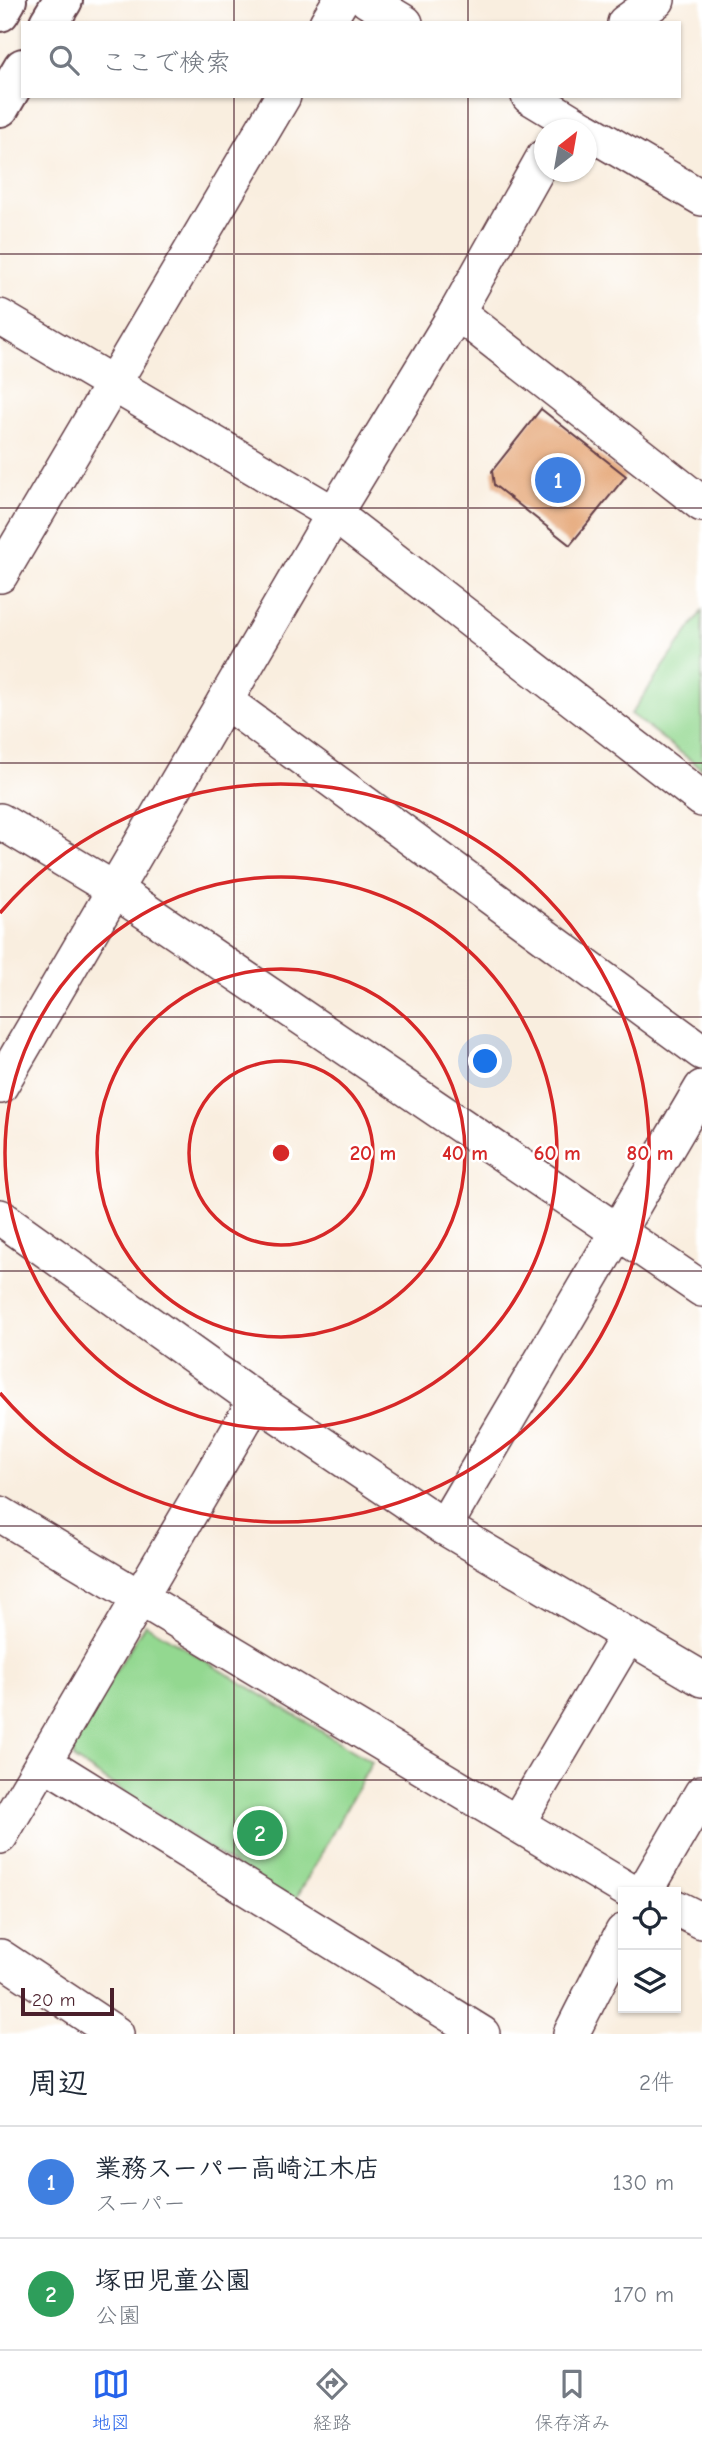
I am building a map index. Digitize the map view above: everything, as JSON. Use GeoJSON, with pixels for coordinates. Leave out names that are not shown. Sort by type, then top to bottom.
{"type":"FeatureCollection","features":[{"type":"Feature","properties":{"kind":"street"},"geometry":{"type":"LineString","coordinates":[[0,12],[7,0]]}},
{"type":"Feature","properties":{"kind":"street"},"geometry":{"type":"LineString","coordinates":[[50,21],[63,0]]}},
{"type":"Feature","properties":{"kind":"street"},"geometry":{"type":"LineString","coordinates":[[328,21],[341,0]]}},
{"type":"Feature","properties":{"kind":"street"},"geometry":{"type":"LineString","coordinates":[[367,0],[402,21]]}},
{"type":"Feature","properties":{"kind":"street"},"geometry":{"type":"LineString","coordinates":[[628,21],[657,0]]}},
{"type":"Feature","properties":{"kind":"street"},"geometry":{"type":"LineString","coordinates":[[0,107],[21,71]]}},
{"type":"Feature","properties":{"kind":"street"},"geometry":{"type":"LineString","coordinates":[[0,575],[110,384],[282,98]]}},
{"type":"Feature","properties":{"kind":"street"},"geometry":{"type":"LineString","coordinates":[[533,98],[571,119]]}},
{"type":"Feature","properties":{"kind":"street"},"geometry":{"type":"LineString","coordinates":[[597,134],[702,198]]}},
{"type":"Feature","properties":{"kind":"street"},"geometry":{"type":"LineString","coordinates":[[0,1086],[334,514],[457,313],[534,175]]}},
{"type":"Feature","properties":{"kind":"street"},"geometry":{"type":"LineString","coordinates":[[457,313],[702,504]]}},
{"type":"Feature","properties":{"kind":"street"},"geometry":{"type":"LineString","coordinates":[[0,317],[334,514],[702,799]]}},
{"type":"Feature","properties":{"kind":"street"},"geometry":{"type":"LineString","coordinates":[[225,701],[702,1052]]}},
{"type":"Feature","properties":{"kind":"street"},"geometry":{"type":"LineString","coordinates":[[0,821],[113,889],[702,1289]]}},
{"type":"Feature","properties":{"kind":"street"},"geometry":{"type":"LineString","coordinates":[[444,1527],[702,1088]]}},
{"type":"Feature","properties":{"kind":"street"},"geometry":{"type":"LineString","coordinates":[[0,1217],[256,1400],[444,1527],[702,1679]]}},
{"type":"Feature","properties":{"kind":"street"},"geometry":{"type":"LineString","coordinates":[[0,1836],[256,1400]]}},
{"type":"Feature","properties":{"kind":"street"},"geometry":{"type":"LineString","coordinates":[[0,1515],[623,1887]]}},
{"type":"Feature","properties":{"kind":"street"},"geometry":{"type":"LineString","coordinates":[[517,1824],[628,1635]]}},
{"type":"Feature","properties":{"kind":"street"},"geometry":{"type":"LineString","coordinates":[[44,1762],[481,2034]]}},
{"type":"Feature","properties":{"kind":"street"},"geometry":{"type":"LineString","coordinates":[[647,1887],[702,1793]]}},
{"type":"Feature","properties":{"kind":"street"},"geometry":{"type":"LineString","coordinates":[[681,1911],[702,1921]]}},
{"type":"Feature","properties":{"kind":"street"},"geometry":{"type":"LineString","coordinates":[[572,2034],[618,1942]]}},
{"type":"Feature","properties":{"kind":"street"},"geometry":{"type":"LineString","coordinates":[[0,1956],[116,2034]]}},
{"type":"Feature","properties":{"kind":"green space"},"geometry":{"type":"Polygon","coordinates":[[[702,611],[702,769],[631,714],[702,611]]]}},
{"type":"Feature","properties":{"kind":"green space"},"geometry":{"type":"Polygon","coordinates":[[[145,1624],[372,1762],[293,1904],[74,1759],[72,1742],[145,1624]]]}},
{"type":"Feature","properties":{"kind":"building"},"geometry":{"type":"Polygon","coordinates":[[[541,409],[626,476],[570,545],[494,485],[492,471],[541,409]]]}},
{"type":"Feature","properties":{"kind":"place","name":"業務スーパー高崎江木店"},"geometry":{"type":"Point","coordinates":[558,480]}},
{"type":"Feature","properties":{"kind":"place","name":"塚田児童公園"},"geometry":{"type":"Point","coordinates":[260,1833]}}]}
